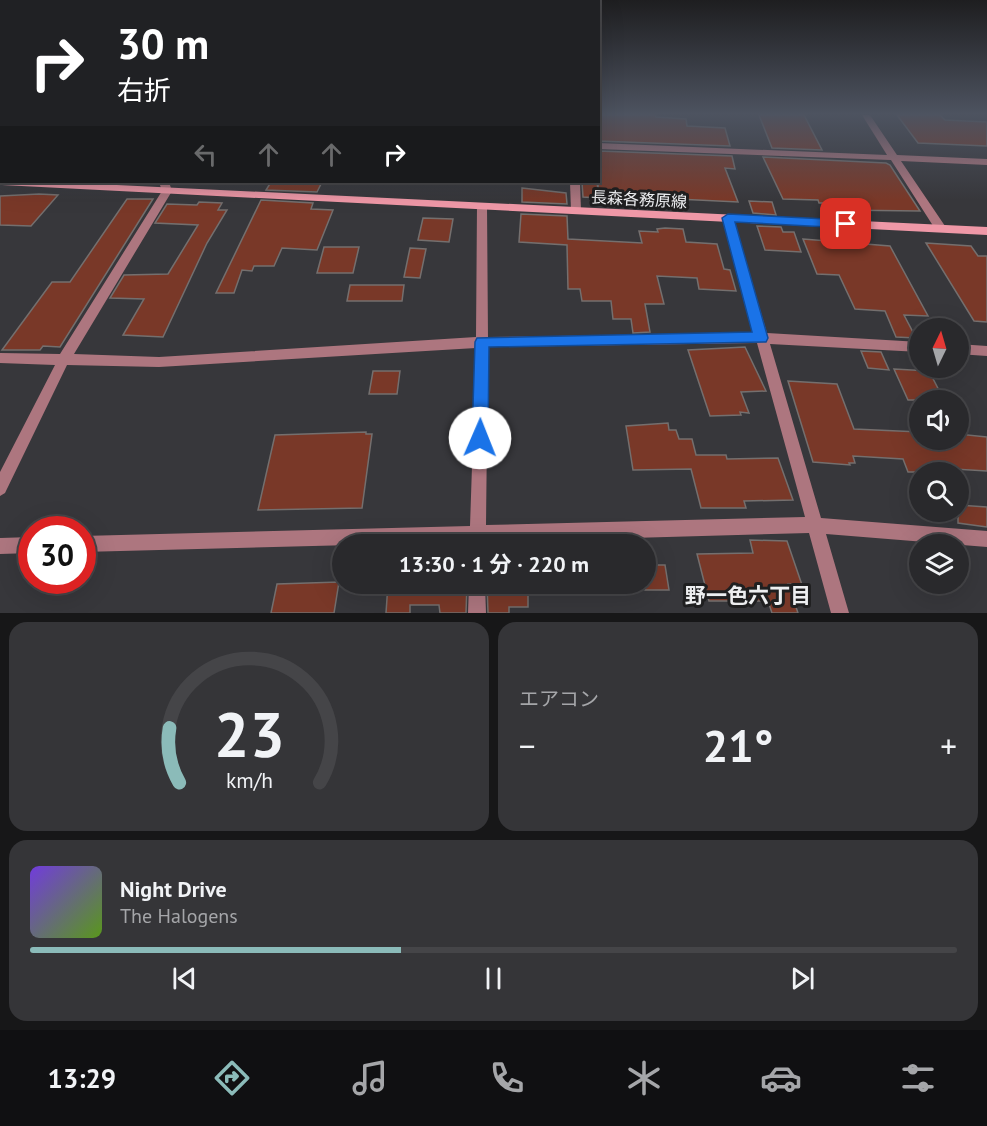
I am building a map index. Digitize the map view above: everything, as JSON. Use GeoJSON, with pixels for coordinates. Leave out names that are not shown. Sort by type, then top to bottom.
{"type":"FeatureCollection","features":[{"type":"Feature","properties":{"kind":"main road","name":"長森各務原線"},"geometry":{"type":"LineString","coordinates":[[67,183],[166,186],[482,206],[987,231]]}},
{"type":"Feature","properties":{"kind":"street"},"geometry":{"type":"LineString","coordinates":[[885,144],[941,229]]}},
{"type":"Feature","properties":{"kind":"street"},"geometry":{"type":"LineString","coordinates":[[600,147],[701,149],[987,162]]}},
{"type":"Feature","properties":{"kind":"street"},"geometry":{"type":"LineString","coordinates":[[575,183],[576,211]]}},
{"type":"Feature","properties":{"kind":"street"},"geometry":{"type":"LineString","coordinates":[[0,488],[64,359],[166,186]]}},
{"type":"Feature","properties":{"kind":"street"},"geometry":{"type":"LineString","coordinates":[[478,534],[482,206]]}},
{"type":"Feature","properties":{"kind":"street"},"geometry":{"type":"LineString","coordinates":[[728,218],[813,525],[840,613]]}},
{"type":"Feature","properties":{"kind":"street"},"geometry":{"type":"LineString","coordinates":[[0,358],[159,362],[482,342],[761,338],[909,346]]}},
{"type":"Feature","properties":{"kind":"street"},"geometry":{"type":"LineString","coordinates":[[969,350],[987,351]]}},
{"type":"Feature","properties":{"kind":"street"},"geometry":{"type":"LineString","coordinates":[[598,534],[813,525],[987,539]]}},
{"type":"Feature","properties":{"kind":"street"},"geometry":{"type":"LineString","coordinates":[[96,543],[332,540]]}},
{"type":"Feature","properties":{"kind":"street"},"geometry":{"type":"LineString","coordinates":[[0,546],[18,545]]}},
{"type":"Feature","properties":{"kind":"street"},"geometry":{"type":"LineString","coordinates":[[477,594],[477,613]]}},
{"type":"Feature","properties":{"kind":"building"},"geometry":{"type":"Polygon","coordinates":[[[667,144],[729,144],[730,146],[667,144]]]}},
{"type":"Feature","properties":{"kind":"building"},"geometry":{"type":"Polygon","coordinates":[[[770,144],[819,144],[822,150],[772,148],[770,144]]]}},
{"type":"Feature","properties":{"kind":"building"},"geometry":{"type":"Polygon","coordinates":[[[932,144],[987,144],[987,146],[932,144]]]}},
{"type":"Feature","properties":{"kind":"building"},"geometry":{"type":"Polygon","coordinates":[[[600,151],[732,156],[735,169],[725,168],[738,202],[677,199],[675,193],[598,192],[600,151]]]}},
{"type":"Feature","properties":{"kind":"building"},"geometry":{"type":"Polygon","coordinates":[[[763,157],[886,163],[890,165],[920,211],[838,210],[834,203],[783,199],[763,157]]]}},
{"type":"Feature","properties":{"kind":"building"},"geometry":{"type":"Polygon","coordinates":[[[270,183],[322,183],[317,192],[266,190],[270,183]]]}},
{"type":"Feature","properties":{"kind":"building"},"geometry":{"type":"Polygon","coordinates":[[[582,183],[597,183],[599,198],[583,197],[582,183]]]}},
{"type":"Feature","properties":{"kind":"building"},"geometry":{"type":"Polygon","coordinates":[[[522,188],[566,193],[567,204],[522,202],[522,188]]]}},
{"type":"Feature","properties":{"kind":"building"},"geometry":{"type":"Polygon","coordinates":[[[58,195],[31,226],[0,225],[0,196],[58,195]]]}},
{"type":"Feature","properties":{"kind":"building"},"geometry":{"type":"Polygon","coordinates":[[[127,199],[153,199],[60,347],[43,346],[40,350],[2,350],[52,282],[70,282],[127,199]]]}},
{"type":"Feature","properties":{"kind":"building"},"geometry":{"type":"Polygon","coordinates":[[[261,200],[313,203],[311,209],[333,210],[317,250],[282,248],[274,266],[254,266],[252,271],[242,270],[234,293],[216,293],[261,200]]]}},
{"type":"Feature","properties":{"kind":"building"},"geometry":{"type":"Polygon","coordinates":[[[749,201],[772,202],[776,215],[753,213],[749,201]]]}},
{"type":"Feature","properties":{"kind":"building"},"geometry":{"type":"Polygon","coordinates":[[[199,202],[222,203],[218,210],[227,210],[207,243],[163,337],[123,335],[144,299],[110,298],[124,275],[168,274],[198,225],[155,223],[167,204],[197,205],[199,202]]]}},
{"type":"Feature","properties":{"kind":"building"},"geometry":{"type":"Polygon","coordinates":[[[521,214],[567,216],[568,239],[642,243],[639,231],[658,232],[657,229],[683,229],[686,242],[717,244],[724,269],[730,270],[736,291],[699,289],[697,278],[657,276],[664,304],[645,304],[650,332],[633,333],[631,319],[613,319],[611,301],[582,301],[580,289],[568,289],[567,245],[519,242],[521,214]]]}},
{"type":"Feature","properties":{"kind":"building"},"geometry":{"type":"Polygon","coordinates":[[[423,218],[453,219],[449,242],[418,240],[423,218]]]}},
{"type":"Feature","properties":{"kind":"building"},"geometry":{"type":"Polygon","coordinates":[[[757,226],[781,227],[783,232],[794,232],[801,252],[765,250],[757,226]]]}},
{"type":"Feature","properties":{"kind":"building"},"geometry":{"type":"Polygon","coordinates":[[[803,239],[890,246],[928,316],[904,315],[909,325],[909,338],[896,337],[885,311],[855,309],[839,275],[817,274],[803,239]]]}},
{"type":"Feature","properties":{"kind":"building"},"geometry":{"type":"Polygon","coordinates":[[[926,243],[971,246],[978,256],[987,256],[987,322],[974,321],[926,243]]]}},
{"type":"Feature","properties":{"kind":"building"},"geometry":{"type":"Polygon","coordinates":[[[324,247],[359,247],[353,273],[317,273],[324,247]]]}},
{"type":"Feature","properties":{"kind":"building"},"geometry":{"type":"Polygon","coordinates":[[[410,248],[426,249],[420,278],[404,277],[410,248]]]}},
{"type":"Feature","properties":{"kind":"building"},"geometry":{"type":"Polygon","coordinates":[[[350,285],[404,285],[402,301],[347,301],[350,285]]]}},
{"type":"Feature","properties":{"kind":"building"},"geometry":{"type":"Polygon","coordinates":[[[745,347],[766,391],[741,392],[749,413],[710,416],[688,350],[745,347]]]}},
{"type":"Feature","properties":{"kind":"building"},"geometry":{"type":"Polygon","coordinates":[[[861,351],[881,352],[889,370],[868,368],[861,351]]]}},
{"type":"Feature","properties":{"kind":"building"},"geometry":{"type":"Polygon","coordinates":[[[894,369],[909,370],[909,378],[933,378],[939,390],[909,390],[908,400],[894,369]]]}},
{"type":"Feature","properties":{"kind":"building"},"geometry":{"type":"Polygon","coordinates":[[[373,371],[400,371],[397,394],[369,394],[373,371]]]}},
{"type":"Feature","properties":{"kind":"building"},"geometry":{"type":"Polygon","coordinates":[[[788,381],[837,384],[854,429],[909,432],[909,450],[969,450],[969,435],[987,437],[987,471],[969,470],[969,462],[909,462],[908,472],[903,459],[853,456],[855,463],[849,463],[850,465],[813,462],[788,381]]]}},
{"type":"Feature","properties":{"kind":"building"},"geometry":{"type":"Polygon","coordinates":[[[668,423],[669,430],[676,430],[679,439],[692,439],[696,455],[726,455],[727,459],[778,458],[793,500],[744,501],[746,508],[701,508],[691,469],[633,470],[626,426],[668,423]]]}},
{"type":"Feature","properties":{"kind":"building"},"geometry":{"type":"Polygon","coordinates":[[[366,432],[366,434],[372,434],[362,508],[258,510],[275,435],[366,432]]]}},
{"type":"Feature","properties":{"kind":"building"},"geometry":{"type":"Polygon","coordinates":[[[969,506],[987,507],[987,527],[958,523],[969,522],[969,506]]]}},
{"type":"Feature","properties":{"kind":"building"},"geometry":{"type":"Polygon","coordinates":[[[750,540],[787,541],[802,585],[788,584],[798,613],[772,613],[768,601],[709,601],[697,554],[753,553],[750,540]]]}},
{"type":"Feature","properties":{"kind":"building"},"geometry":{"type":"Polygon","coordinates":[[[656,565],[665,565],[669,590],[656,590],[656,565]]]}},
{"type":"Feature","properties":{"kind":"building"},"geometry":{"type":"Polygon","coordinates":[[[332,582],[332,594],[337,594],[334,613],[271,613],[277,584],[332,582]]]}},
{"type":"Feature","properties":{"kind":"building"},"geometry":{"type":"Polygon","coordinates":[[[387,594],[467,594],[466,613],[440,613],[439,605],[410,605],[410,613],[386,613],[387,594]]]}},
{"type":"Feature","properties":{"kind":"building"},"geometry":{"type":"Polygon","coordinates":[[[487,594],[528,594],[528,607],[509,607],[509,613],[488,613],[487,594]]]}},
{"type":"Feature","properties":{"kind":"district","name":"野一色六丁目"},"geometry":{"type":"Point","coordinates":[748,595]}},
{"type":"Feature","properties":{"kind":"route"},"geometry":{"type":"LineString","coordinates":[[480,438],[482,342],[761,338],[728,218],[846,224]]}}]}
